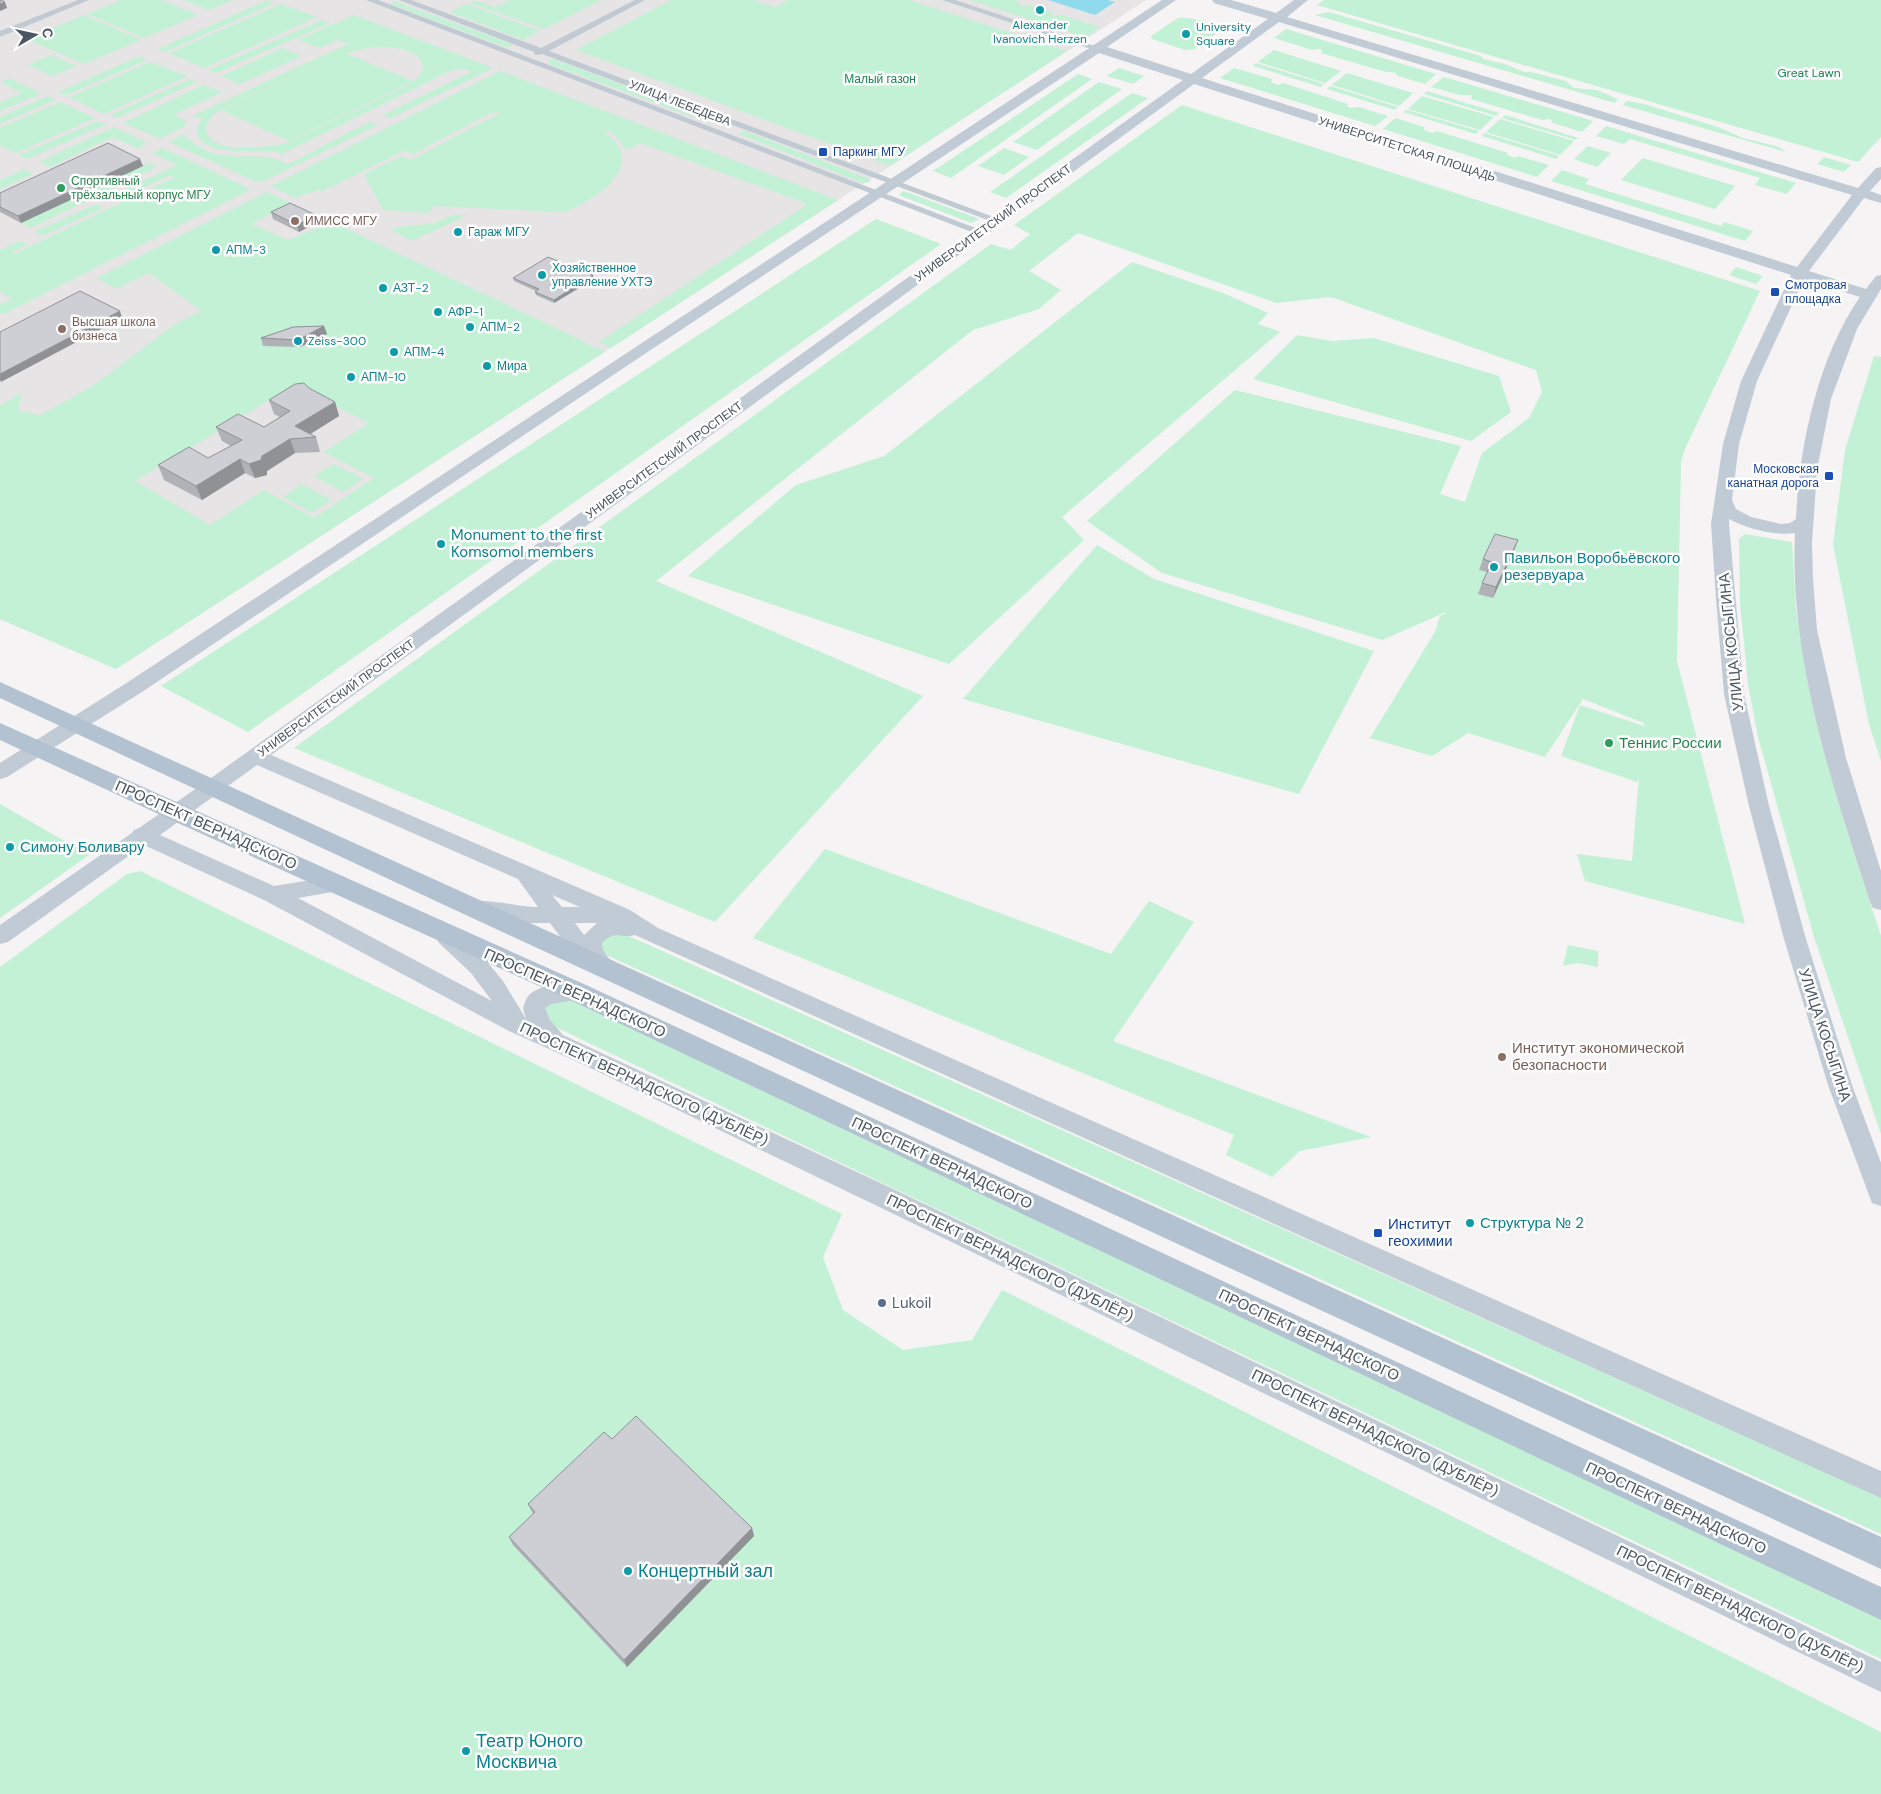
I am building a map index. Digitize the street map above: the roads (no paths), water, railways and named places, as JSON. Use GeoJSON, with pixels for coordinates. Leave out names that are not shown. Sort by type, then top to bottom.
{"type":"FeatureCollection","features":[{"type":"Feature","properties":{"kind":"main road"},"geometry":{"type":"LineString","coordinates":[[0,772],[135,688],[1170,0]]}},
{"type":"Feature","properties":{"kind":"main road"},"geometry":{"type":"LineString","coordinates":[[1218,0],[1881,199]]}},
{"type":"Feature","properties":{"kind":"main road","name":"УНИВЕРСИТЕТСКИЙ ПРОСПЕКТ"},"geometry":{"type":"LineString","coordinates":[[0,936],[141,835],[256,756],[1302,0]]}},
{"type":"Feature","properties":{"kind":"main road","name":"УНИВЕРСИТЕТСКАЯ ПЛОЩАДЬ"},"geometry":{"type":"LineString","coordinates":[[1097,48],[1799,274],[1870,295]]}},
{"type":"Feature","properties":{"kind":"main road","name":"УЛИЦА КОСЫГИНА"},"geometry":{"type":"LineString","coordinates":[[1881,171],[1861,192],[1799,274],[1749,381],[1731,444],[1720,524],[1734,694],[1759,806],[1803,966],[1840,1085],[1881,1195]]}},
{"type":"Feature","properties":{"kind":"main road"},"geometry":{"type":"LineString","coordinates":[[1881,279],[1849,328],[1820,410],[1809,460],[1804,521],[1806,619],[1822,706],[1843,786],[1881,902]]}},
{"type":"Feature","properties":{"kind":"main road"},"geometry":{"type":"LineString","coordinates":[[1724,501],[1730,512],[1746,521],[1781,528],[1794,528],[1804,521]]}},
{"type":"Feature","properties":{"kind":"main road"},"geometry":{"type":"LineString","coordinates":[[1721,536],[1733,531],[1746,531],[1785,538],[1795,543],[1804,554]]}},
{"type":"Feature","properties":{"kind":"main road"},"geometry":{"type":"LineString","coordinates":[[0,689],[463,904],[1881,1553]]}},
{"type":"Feature","properties":{"kind":"main road","name":"ПРОСПЕКТ ВЕРНАДСКОГО"},"geometry":{"type":"LineString","coordinates":[[0,731],[443,934],[577,992],[1881,1604]]}},
{"type":"Feature","properties":{"kind":"main road"},"geometry":{"type":"LineString","coordinates":[[256,756],[622,916],[650,934]]}},
{"type":"Feature","properties":{"kind":"main road","name":"ПРОСПЕКТ ВЕРНАДСКОГО (ДУБЛЁР)"},"geometry":{"type":"LineString","coordinates":[[141,835],[272,894],[517,1025],[557,1042],[1881,1677]]}},
{"type":"Feature","properties":{"kind":"main road"},"geometry":{"type":"LineString","coordinates":[[525,874],[573,938],[605,969]]}},
{"type":"Feature","properties":{"kind":"main road"},"geometry":{"type":"LineString","coordinates":[[272,894],[337,884]]}},
{"type":"Feature","properties":{"kind":"main road"},"geometry":{"type":"LineString","coordinates":[[463,904],[520,915],[599,914],[622,916]]}},
{"type":"Feature","properties":{"kind":"main road"},"geometry":{"type":"LineString","coordinates":[[605,969],[593,952],[591,942],[596,934],[603,929],[616,926],[627,927],[650,934],[1881,1485]]}},
{"type":"Feature","properties":{"kind":"main road"},"geometry":{"type":"LineString","coordinates":[[443,934],[467,952],[484,970],[517,1025]]}},
{"type":"Feature","properties":{"kind":"main road"},"geometry":{"type":"LineString","coordinates":[[557,1042],[534,1016],[534,1008],[538,999],[547,994],[577,992]]}},
{"type":"Feature","properties":{"kind":"street"},"geometry":{"type":"LineString","coordinates":[[0,34],[85,0]]}},
{"type":"Feature","properties":{"kind":"street","name":"УЛИЦА ЛЕБЕДЕВА"},"geometry":{"type":"LineString","coordinates":[[370,0],[724,133],[886,188],[989,226]]}},
{"type":"Feature","properties":{"kind":"street"},"geometry":{"type":"LineString","coordinates":[[382,5],[392,0]]}},
{"type":"Feature","properties":{"kind":"street","name":"УЛИЦА ЛЕБЕДЕВА"},"geometry":{"type":"LineString","coordinates":[[403,0],[739,125],[886,188],[989,226]]}},
{"type":"Feature","properties":{"kind":"street"},"geometry":{"type":"LineString","coordinates":[[577,22],[620,0]]}},
{"type":"Feature","properties":{"kind":"street"},"geometry":{"type":"LineString","coordinates":[[527,59],[641,0]]}},
{"type":"Feature","properties":{"kind":"street","name":"УНИВЕРСИТЕТСКАЯ ПЛОЩАДЬ"},"geometry":{"type":"LineString","coordinates":[[946,0],[1097,48]]}},
{"type":"Feature","properties":{"kind":"street"},"geometry":{"type":"LineString","coordinates":[[514,54],[543,39]]}},
{"type":"Feature","properties":{"kind":"street"},"geometry":{"type":"LineString","coordinates":[[724,133],[726,126],[739,125]]}},
{"type":"Feature","properties":{"kind":"water"},"geometry":{"type":"Polygon","coordinates":[[[1048,0],[1108,0],[1115,2],[1095,15],[1048,0]]]}},
{"type":"Feature","properties":{"kind":"place","name":"Alexander Ivanovich Herzen"},"geometry":{"type":"Point","coordinates":[1040,10]}},
{"type":"Feature","properties":{"kind":"place","name":"University Square"},"geometry":{"type":"Point","coordinates":[1186,34]}},
{"type":"Feature","properties":{"kind":"place","name":"Паркинг МГУ"},"geometry":{"type":"Point","coordinates":[823,152]}},
{"type":"Feature","properties":{"kind":"place","name":"Спортивный трёхзальный корпус МГУ"},"geometry":{"type":"Point","coordinates":[61,188]}},
{"type":"Feature","properties":{"kind":"place","name":"ИМИСС МГУ"},"geometry":{"type":"Point","coordinates":[295,221]}},
{"type":"Feature","properties":{"kind":"place","name":"Гараж МГУ"},"geometry":{"type":"Point","coordinates":[458,232]}},
{"type":"Feature","properties":{"kind":"place","name":"АПМ-3"},"geometry":{"type":"Point","coordinates":[216,250]}},
{"type":"Feature","properties":{"kind":"place","name":"Хозяйственное управление УХТЭ"},"geometry":{"type":"Point","coordinates":[542,275]}},
{"type":"Feature","properties":{"kind":"place","name":"АЗТ-2"},"geometry":{"type":"Point","coordinates":[383,288]}},
{"type":"Feature","properties":{"kind":"place","name":"Смотровая площадка"},"geometry":{"type":"Point","coordinates":[1775,292]}},
{"type":"Feature","properties":{"kind":"place","name":"АФР-1"},"geometry":{"type":"Point","coordinates":[438,312]}},
{"type":"Feature","properties":{"kind":"place","name":"АПМ-2"},"geometry":{"type":"Point","coordinates":[470,327]}},
{"type":"Feature","properties":{"kind":"place","name":"Высшая школа бизнеса"},"geometry":{"type":"Point","coordinates":[62,329]}},
{"type":"Feature","properties":{"kind":"place","name":"Zeiss-300"},"geometry":{"type":"Point","coordinates":[298,341]}},
{"type":"Feature","properties":{"kind":"place","name":"АПМ-4"},"geometry":{"type":"Point","coordinates":[394,352]}},
{"type":"Feature","properties":{"kind":"place","name":"Мира"},"geometry":{"type":"Point","coordinates":[487,366]}},
{"type":"Feature","properties":{"kind":"place","name":"АПМ-10"},"geometry":{"type":"Point","coordinates":[351,377]}},
{"type":"Feature","properties":{"kind":"place","name":"Московская канатная дорога"},"geometry":{"type":"Point","coordinates":[1829,476]}},
{"type":"Feature","properties":{"kind":"place","name":"Monument to the first Komsomol members"},"geometry":{"type":"Point","coordinates":[441,544]}},
{"type":"Feature","properties":{"kind":"place","name":"Павильон Воробьёвского резервуара"},"geometry":{"type":"Point","coordinates":[1494,567]}},
{"type":"Feature","properties":{"kind":"place","name":"Теннис России"},"geometry":{"type":"Point","coordinates":[1609,743]}},
{"type":"Feature","properties":{"kind":"place","name":"Симону Боливару"},"geometry":{"type":"Point","coordinates":[10,847]}},
{"type":"Feature","properties":{"kind":"place","name":"Институт экономической безопасности"},"geometry":{"type":"Point","coordinates":[1502,1057]}},
{"type":"Feature","properties":{"kind":"place","name":"Структура № 2"},"geometry":{"type":"Point","coordinates":[1470,1223]}},
{"type":"Feature","properties":{"kind":"place","name":"Институт геохимии"},"geometry":{"type":"Point","coordinates":[1378,1233]}},
{"type":"Feature","properties":{"kind":"place","name":"Lukoil"},"geometry":{"type":"Point","coordinates":[882,1303]}},
{"type":"Feature","properties":{"kind":"place","name":"Концертный зал"},"geometry":{"type":"Point","coordinates":[628,1571]}},
{"type":"Feature","properties":{"kind":"place","name":"Театр Юного Москвича"},"geometry":{"type":"Point","coordinates":[466,1751]}},
{"type":"Feature","properties":{"kind":"park label","name":"Great Lawn"},"geometry":{"type":"Point","coordinates":[1809,73]}},
{"type":"Feature","properties":{"kind":"park label","name":"Малый газон"},"geometry":{"type":"Point","coordinates":[880,79]}}]}
